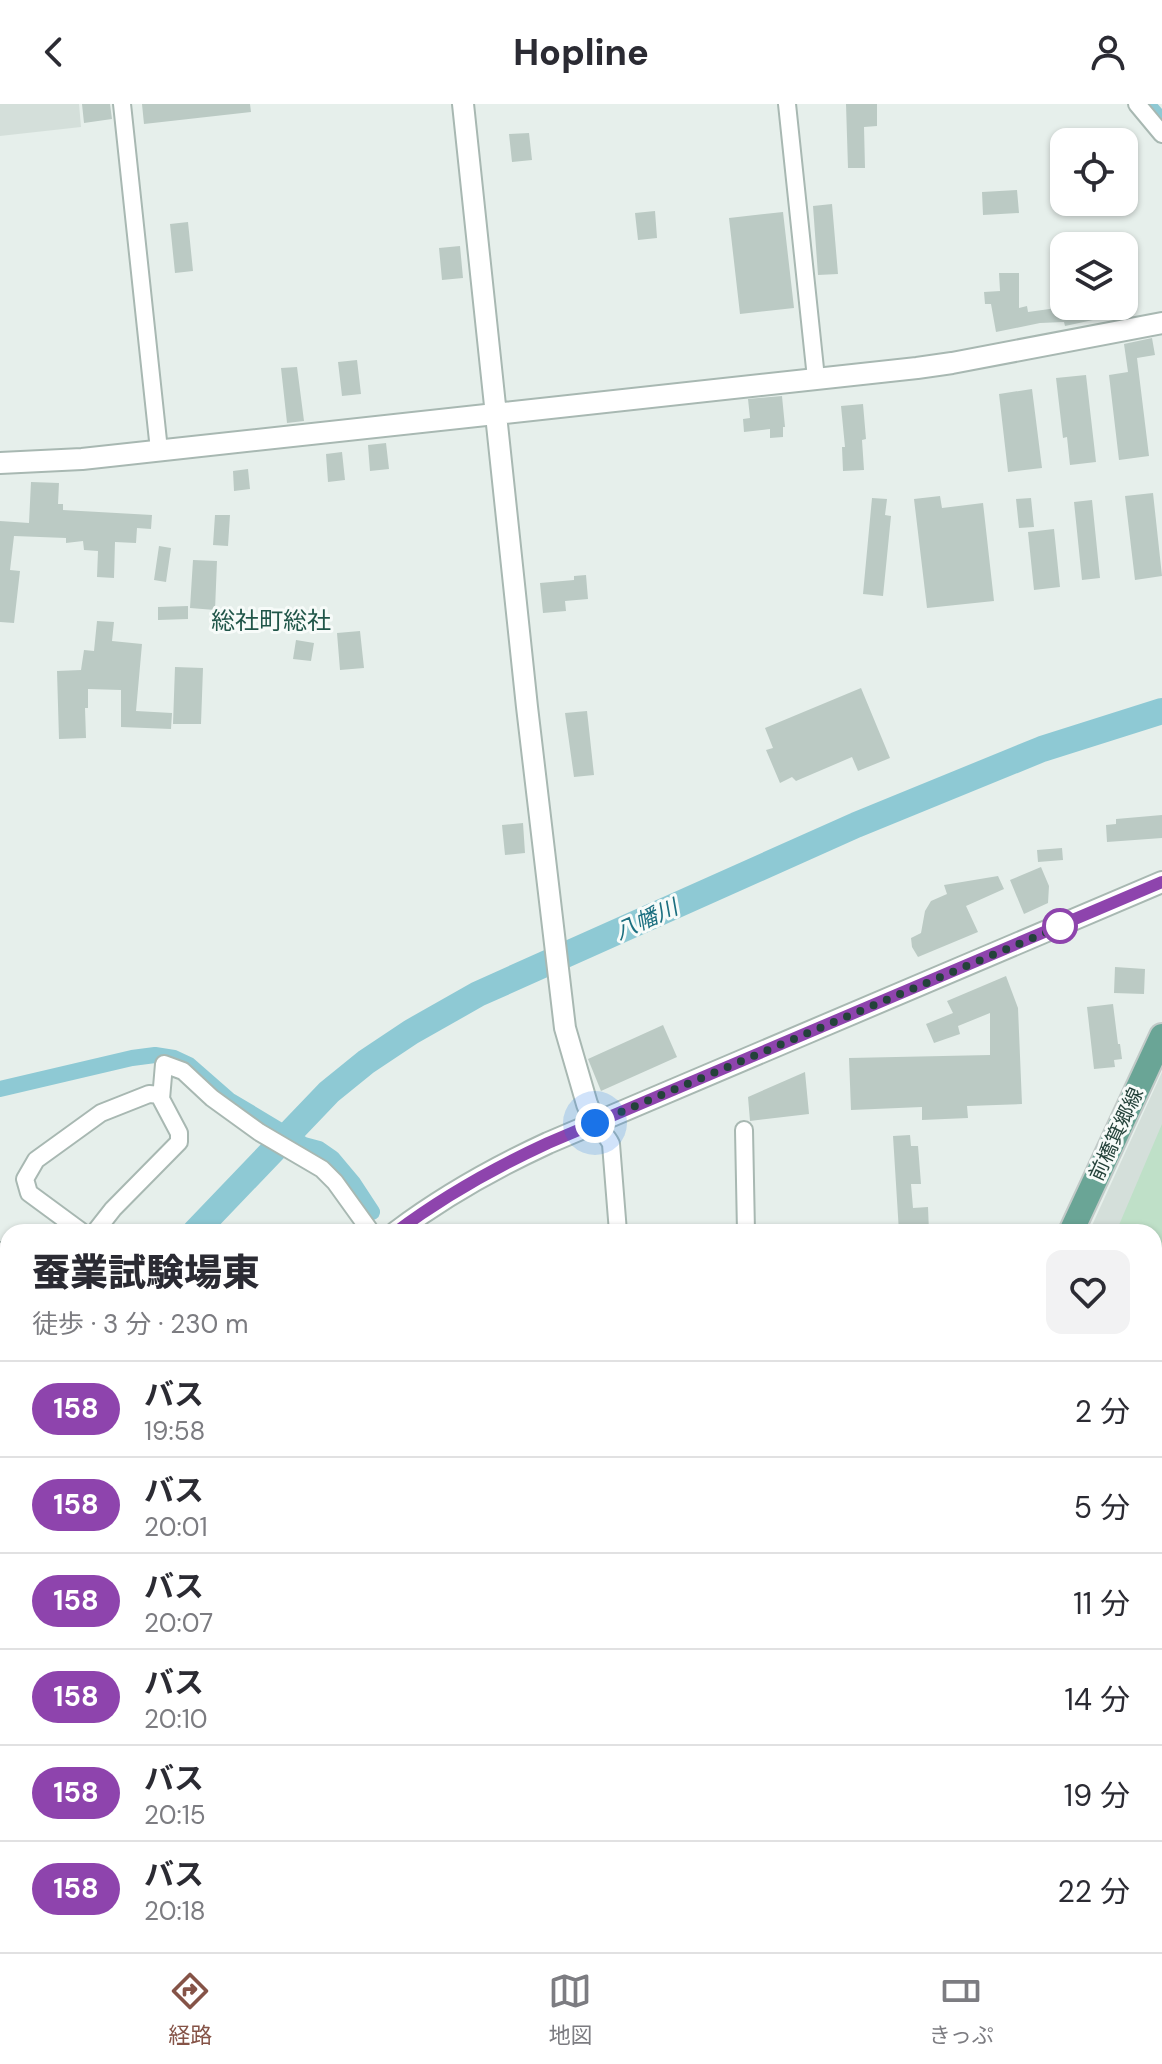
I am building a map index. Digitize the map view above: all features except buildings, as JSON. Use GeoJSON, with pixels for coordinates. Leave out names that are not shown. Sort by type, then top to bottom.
{"type":"FeatureCollection","features":[{"type":"Feature","properties":{"kind":"main road","name":"前橋箕郷線"},"geometry":{"type":"LineString","coordinates":[[1075,1224],[1162,1036]]}},
{"type":"Feature","properties":{"kind":"street"},"geometry":{"type":"LineString","coordinates":[[122,104],[159,450]]}},
{"type":"Feature","properties":{"kind":"street"},"geometry":{"type":"LineString","coordinates":[[463,104],[527,707],[565,1028],[587,1104],[599,1130],[611,1144],[617,1224]]}},
{"type":"Feature","properties":{"kind":"street"},"geometry":{"type":"LineString","coordinates":[[787,104],[816,378]]}},
{"type":"Feature","properties":{"kind":"street"},"geometry":{"type":"LineString","coordinates":[[1140,105],[1162,134]]}},
{"type":"Feature","properties":{"kind":"street"},"geometry":{"type":"LineString","coordinates":[[0,463],[70,460],[952,363],[1162,323]]}},
{"type":"Feature","properties":{"kind":"street"},"geometry":{"type":"LineString","coordinates":[[407,1224],[477,1178],[548,1143],[1162,882]]}},
{"type":"Feature","properties":{"kind":"street"},"geometry":{"type":"LineString","coordinates":[[101,1224],[177,1146],[179,1133],[161,1095],[164,1064],[183,1071],[212,1098],[259,1132],[322,1169],[365,1224]]}},
{"type":"Feature","properties":{"kind":"street"},"geometry":{"type":"LineString","coordinates":[[71,1224],[29,1193],[25,1179],[36,1160],[101,1113],[149,1094],[161,1095]]}},
{"type":"Feature","properties":{"kind":"street"},"geometry":{"type":"LineString","coordinates":[[744,1130],[746,1224]]}},
{"type":"Feature","properties":{"kind":"shaded area"},"geometry":{"type":"Polygon","coordinates":[[[0,104],[79,104],[81,127],[0,136],[0,104]]]}},
{"type":"Feature","properties":{"kind":"shaded area"},"geometry":{"type":"Polygon","coordinates":[[[1162,1072],[1162,1224],[1093,1224],[1162,1072]]]}},
{"type":"Feature","properties":{"kind":"green space"},"geometry":{"type":"Polygon","coordinates":[[[1162,1124],[1162,1224],[1119,1224],[1162,1124]]]}},
{"type":"Feature","properties":{"kind":"waterway"},"geometry":{"type":"LineString","coordinates":[[1147,104],[1162,121]]}},
{"type":"Feature","properties":{"kind":"waterway","name":"八幡川"},"geometry":{"type":"LineString","coordinates":[[203,1224],[329,1092],[411,1032],[478,994],[856,825],[1042,749],[1162,711]]}},
{"type":"Feature","properties":{"kind":"waterway"},"geometry":{"type":"LineString","coordinates":[[0,1089],[132,1058],[155,1055],[174,1058],[189,1065],[229,1100],[304,1145],[319,1149],[332,1158],[372,1212]]}},
{"type":"Feature","properties":{"kind":"bus line","name":"158"},"geometry":{"type":"LineString","coordinates":[[407,1224],[502,1164],[548,1143],[1162,882]]}},
{"type":"Feature","properties":{"kind":"district","name":"総社町総社"},"geometry":{"type":"Point","coordinates":[271,621]}},
{"type":"Feature","properties":{"kind":"route"},"geometry":{"type":"LineString","coordinates":[[595,1123],[1066,924],[1060,926]]}}]}
